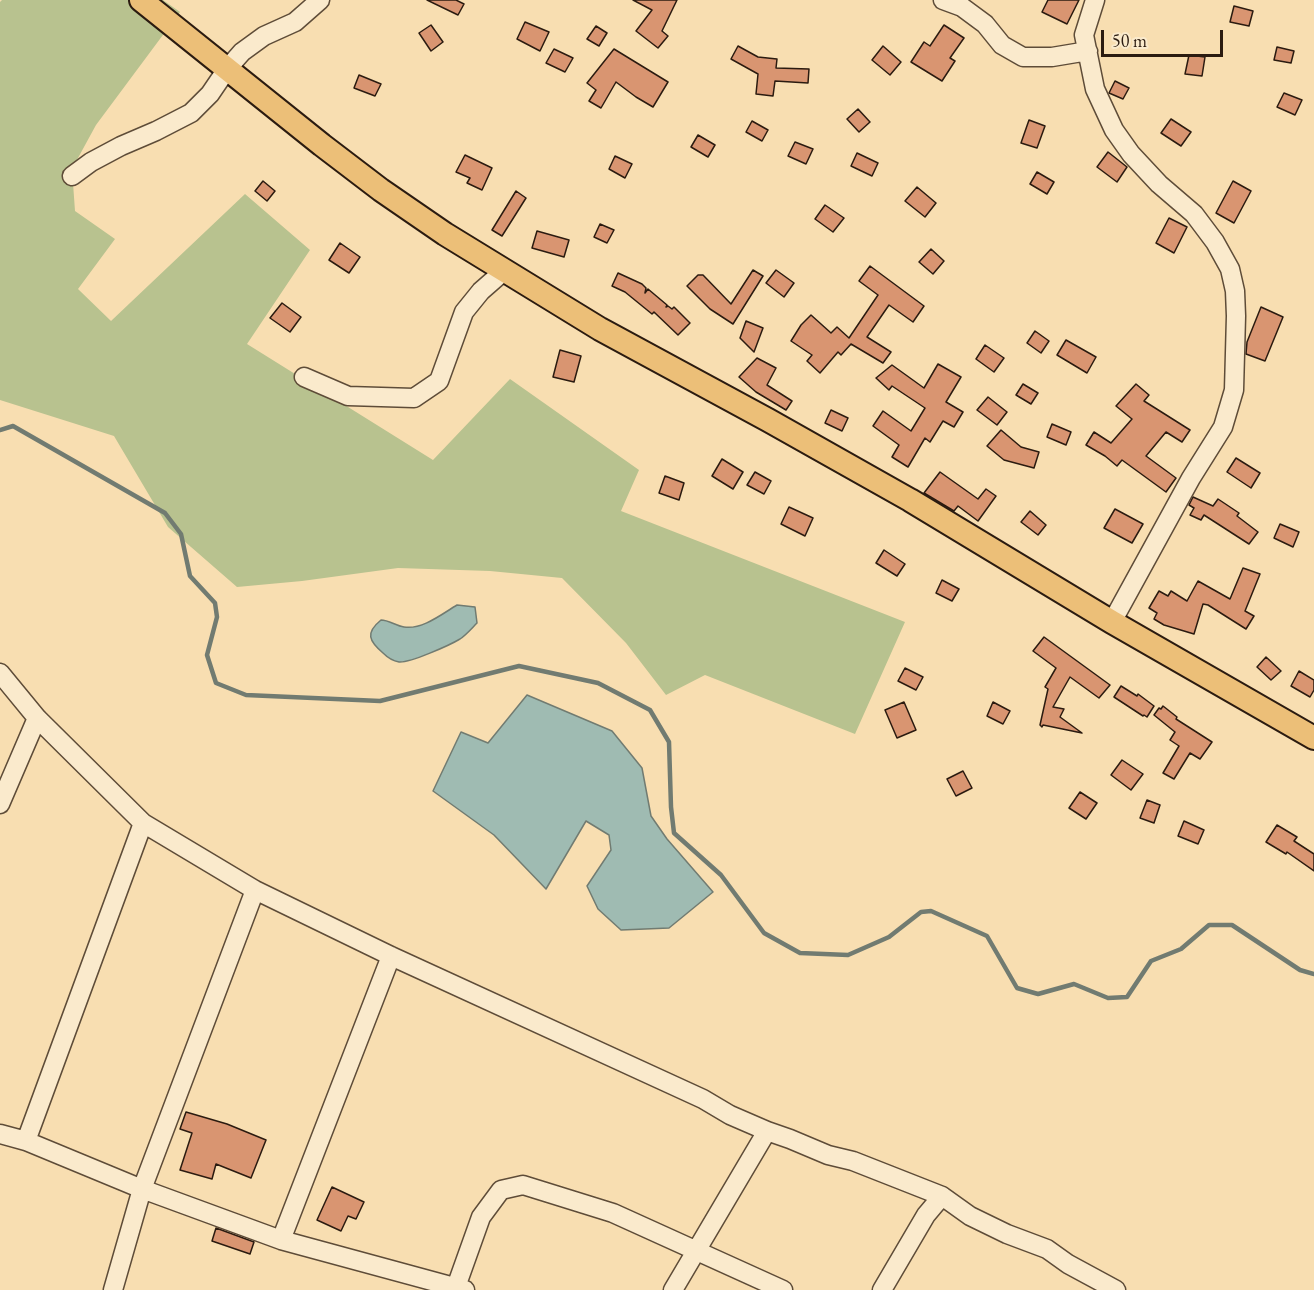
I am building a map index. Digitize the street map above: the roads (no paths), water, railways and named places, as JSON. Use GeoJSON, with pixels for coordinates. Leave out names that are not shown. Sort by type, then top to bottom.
{"type":"FeatureCollection","features":[{"type":"Feature","properties":{"kind":"main road"},"geometry":{"type":"LineString","coordinates":[[141,0],[322,145],[381,190],[445,234],[600,329],[910,500],[1113,622],[1314,738]]}},
{"type":"Feature","properties":{"kind":"street"},"geometry":{"type":"LineString","coordinates":[[72,176],[91,162],[121,146],[191,113],[210,94],[242,52],[264,36],[294,22],[320,0]]}},
{"type":"Feature","properties":{"kind":"street"},"geometry":{"type":"LineString","coordinates":[[943,0],[962,7],[985,24],[1002,45],[1023,57],[1052,57],[1088,51]]}},
{"type":"Feature","properties":{"kind":"street"},"geometry":{"type":"LineString","coordinates":[[1095,0],[1084,35],[1095,89],[1114,130],[1131,154],[1159,184],[1194,214],[1215,242],[1230,269],[1236,308],[1234,390],[1223,427],[1191,478],[1113,622]]}},
{"type":"Feature","properties":{"kind":"street"},"geometry":{"type":"LineString","coordinates":[[304,377],[348,396],[414,398],[439,381],[464,312],[481,291],[505,270]]}},
{"type":"Feature","properties":{"kind":"street"},"geometry":{"type":"LineString","coordinates":[[0,673],[37,718],[142,823],[255,890],[390,956],[703,1099],[730,1115],[828,1155],[853,1161],[942,1196],[970,1216],[1007,1234],[1047,1249],[1068,1264],[1116,1290]]}},
{"type":"Feature","properties":{"kind":"street"},"geometry":{"type":"LineString","coordinates":[[0,804],[37,718]]}},
{"type":"Feature","properties":{"kind":"street"},"geometry":{"type":"LineString","coordinates":[[26,1142],[142,823]]}},
{"type":"Feature","properties":{"kind":"street"},"geometry":{"type":"LineString","coordinates":[[113,1290],[142,1189],[255,890]]}},
{"type":"Feature","properties":{"kind":"street"},"geometry":{"type":"LineString","coordinates":[[281,1240],[390,956]]}},
{"type":"Feature","properties":{"kind":"street"},"geometry":{"type":"LineString","coordinates":[[673,1290],[767,1131]]}},
{"type":"Feature","properties":{"kind":"street"},"geometry":{"type":"LineString","coordinates":[[0,1134],[281,1240],[460,1288],[481,1216],[501,1190],[523,1185],[613,1213],[783,1290]]}},
{"type":"Feature","properties":{"kind":"street"},"geometry":{"type":"LineString","coordinates":[[882,1290],[926,1215],[942,1196]]}},
{"type":"Feature","properties":{"kind":"water"},"geometry":{"type":"Polygon","coordinates":[[[457,605],[475,607],[477,623],[460,639],[430,653],[399,662],[386,656],[372,641],[371,633],[381,620],[404,627],[418,626],[457,605]]]}},
{"type":"Feature","properties":{"kind":"water"},"geometry":{"type":"Polygon","coordinates":[[[527,695],[612,731],[642,768],[651,816],[667,839],[713,892],[669,928],[621,930],[598,909],[587,886],[611,850],[609,835],[586,821],[546,889],[494,835],[433,791],[461,732],[488,743],[527,695]]]}},
{"type":"Feature","properties":{"kind":"waterway"},"geometry":{"type":"LineString","coordinates":[[0,430],[13,426],[165,513],[181,534],[190,576],[215,603],[217,617],[207,655],[216,683],[246,695],[380,701],[519,666],[598,683],[650,710],[669,742],[674,833],[721,875],[764,933],[800,953],[848,955],[889,937],[921,912],[931,911],[987,936],[1017,988],[1038,994],[1074,984],[1108,998],[1127,997],[1151,961],[1181,949],[1209,925],[1232,925],[1300,970],[1314,974]]}}]}
